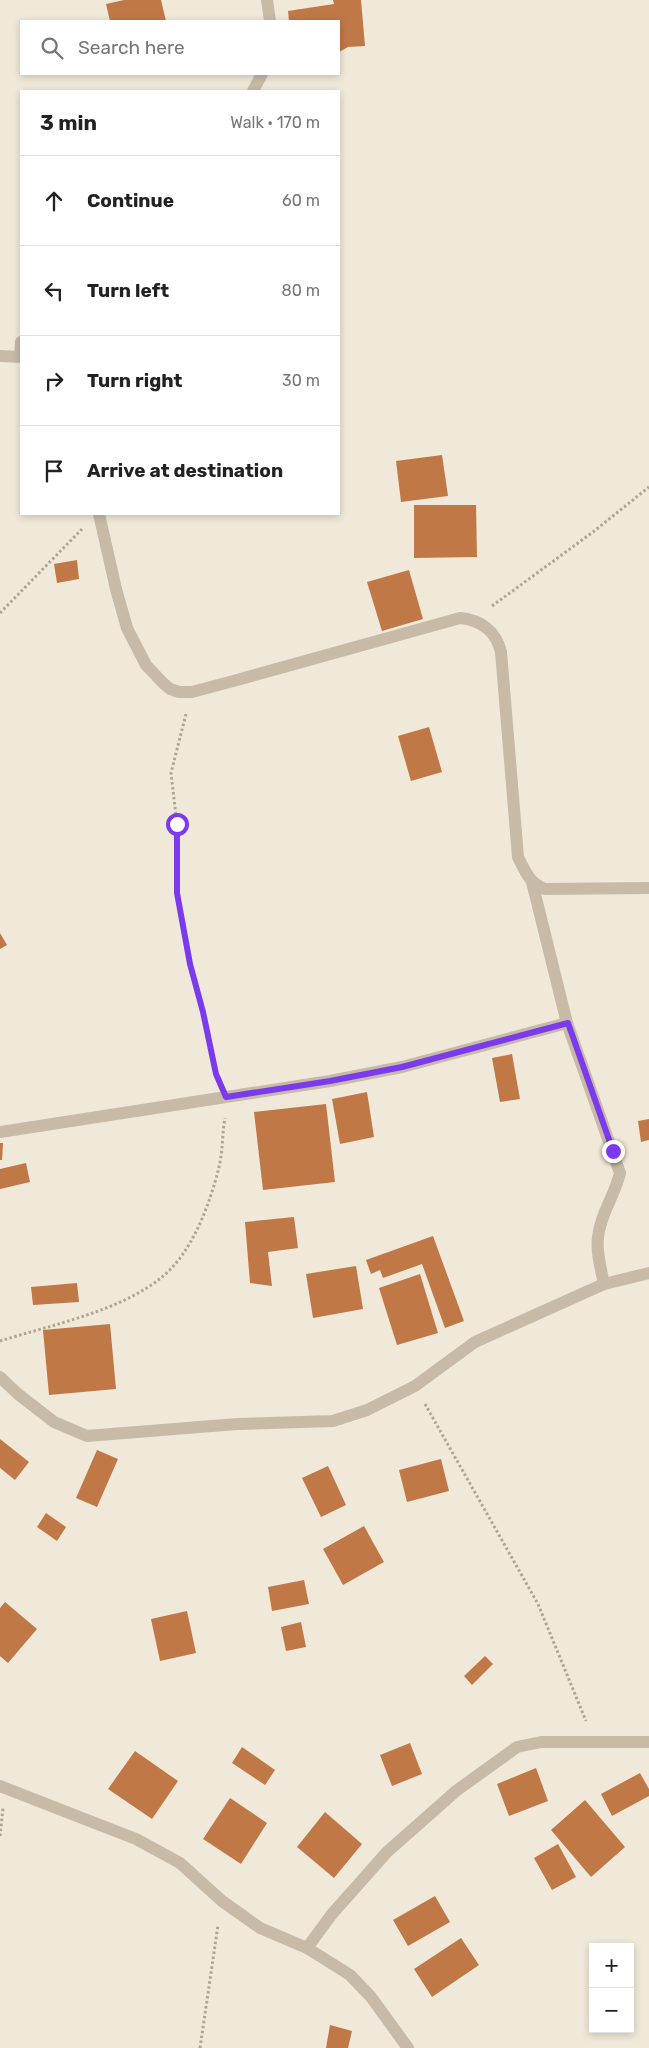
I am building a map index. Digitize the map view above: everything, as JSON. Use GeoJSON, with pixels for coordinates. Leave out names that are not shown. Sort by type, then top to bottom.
{"type":"FeatureCollection","features":[{"type":"Feature","properties":{"kind":"street"},"geometry":{"type":"LineString","coordinates":[[266,0],[270,20]]}},
{"type":"Feature","properties":{"kind":"street"},"geometry":{"type":"LineString","coordinates":[[254,90],[261,75]]}},
{"type":"Feature","properties":{"kind":"street"},"geometry":{"type":"LineString","coordinates":[[0,356],[20,357]]}},
{"type":"Feature","properties":{"kind":"street"},"geometry":{"type":"LineString","coordinates":[[99,515],[127,628],[146,665],[170,689],[179,692],[192,692],[460,618],[473,620],[484,625],[494,634],[499,642],[501,652],[518,857],[532,882],[568,1023],[620,1173],[617,1187],[603,1219],[598,1237],[604,1284]]}},
{"type":"Feature","properties":{"kind":"street"},"geometry":{"type":"LineString","coordinates":[[532,882],[539,887],[552,890],[649,888]]}},
{"type":"Feature","properties":{"kind":"street"},"geometry":{"type":"LineString","coordinates":[[0,1132],[330,1081],[402,1067],[568,1023]]}},
{"type":"Feature","properties":{"kind":"street"},"geometry":{"type":"LineString","coordinates":[[0,1376],[18,1394],[54,1422],[87,1436],[237,1424],[334,1421],[367,1410],[415,1386],[475,1342],[604,1284],[649,1273]]}},
{"type":"Feature","properties":{"kind":"street"},"geometry":{"type":"LineString","coordinates":[[307,1948],[332,1914],[387,1852],[456,1791],[517,1747],[541,1742],[649,1742]]}},
{"type":"Feature","properties":{"kind":"street"},"geometry":{"type":"LineString","coordinates":[[0,1786],[136,1839],[180,1863],[222,1900],[260,1928],[307,1948],[350,1975],[372,1997],[408,2048]]}},
{"type":"Feature","properties":{"kind":"path"},"geometry":{"type":"LineString","coordinates":[[473,620],[593,532],[649,488]]}},
{"type":"Feature","properties":{"kind":"path"},"geometry":{"type":"LineString","coordinates":[[0,613],[84,527]]}},
{"type":"Feature","properties":{"kind":"path"},"geometry":{"type":"LineString","coordinates":[[0,1341],[115,1306],[143,1291],[164,1276],[186,1249],[201,1221],[219,1166],[226,1114],[226,1097],[216,1074],[203,1012],[190,964],[177,893],[177,824],[171,773],[192,692]]}},
{"type":"Feature","properties":{"kind":"path"},"geometry":{"type":"LineString","coordinates":[[415,1386],[538,1604],[595,1742]]}},
{"type":"Feature","properties":{"kind":"path"},"geometry":{"type":"LineString","coordinates":[[200,2048],[222,1900]]}},
{"type":"Feature","properties":{"kind":"building"},"geometry":{"type":"Polygon","coordinates":[[[124,0],[161,0],[166,20],[110,20],[106,4],[124,0]]]}},
{"type":"Feature","properties":{"kind":"building"},"geometry":{"type":"Polygon","coordinates":[[[333,0],[361,0],[365,46],[348,47],[340,51],[340,20],[289,20],[288,11],[334,4],[333,0]]]}},
{"type":"Feature","properties":{"kind":"building"},"geometry":{"type":"Polygon","coordinates":[[[442,455],[448,496],[401,502],[396,461],[442,455]]]}},
{"type":"Feature","properties":{"kind":"building"},"geometry":{"type":"Polygon","coordinates":[[[414,505],[476,505],[477,557],[414,558],[414,505]]]}},
{"type":"Feature","properties":{"kind":"building"},"geometry":{"type":"Polygon","coordinates":[[[77,560],[79,579],[57,583],[54,564],[77,560]]]}},
{"type":"Feature","properties":{"kind":"building"},"geometry":{"type":"Polygon","coordinates":[[[409,570],[423,619],[382,631],[367,582],[409,570]]]}},
{"type":"Feature","properties":{"kind":"building"},"geometry":{"type":"Polygon","coordinates":[[[429,727],[442,772],[411,781],[398,736],[429,727]]]}},
{"type":"Feature","properties":{"kind":"building"},"geometry":{"type":"Polygon","coordinates":[[[0,933],[7,945],[0,949],[0,933]]]}},
{"type":"Feature","properties":{"kind":"building"},"geometry":{"type":"Polygon","coordinates":[[[512,1054],[520,1099],[500,1102],[492,1058],[512,1054]]]}},
{"type":"Feature","properties":{"kind":"building"},"geometry":{"type":"Polygon","coordinates":[[[367,1092],[374,1137],[340,1144],[332,1099],[367,1092]]]}},
{"type":"Feature","properties":{"kind":"building"},"geometry":{"type":"Polygon","coordinates":[[[326,1104],[335,1182],[263,1190],[254,1112],[326,1104]]]}},
{"type":"Feature","properties":{"kind":"building"},"geometry":{"type":"Polygon","coordinates":[[[649,1119],[649,1140],[641,1142],[638,1121],[649,1119]]]}},
{"type":"Feature","properties":{"kind":"building"},"geometry":{"type":"Polygon","coordinates":[[[0,1143],[3,1143],[2,1160],[0,1160],[0,1143]]]}},
{"type":"Feature","properties":{"kind":"building"},"geometry":{"type":"Polygon","coordinates":[[[26,1163],[30,1182],[0,1189],[0,1169],[26,1163]]]}},
{"type":"Feature","properties":{"kind":"building"},"geometry":{"type":"Polygon","coordinates":[[[294,1217],[298,1248],[268,1252],[272,1286],[250,1283],[245,1222],[294,1217]]]}},
{"type":"Feature","properties":{"kind":"building"},"geometry":{"type":"Polygon","coordinates":[[[433,1236],[464,1321],[445,1328],[422,1264],[383,1278],[380,1270],[371,1274],[366,1260],[433,1236]]]}},
{"type":"Feature","properties":{"kind":"building"},"geometry":{"type":"Polygon","coordinates":[[[356,1266],[363,1309],[313,1318],[306,1274],[356,1266]]]}},
{"type":"Feature","properties":{"kind":"building"},"geometry":{"type":"Polygon","coordinates":[[[420,1274],[438,1333],[397,1345],[379,1288],[420,1274]]]}},
{"type":"Feature","properties":{"kind":"building"},"geometry":{"type":"Polygon","coordinates":[[[77,1283],[79,1302],[33,1305],[31,1287],[77,1283]]]}},
{"type":"Feature","properties":{"kind":"building"},"geometry":{"type":"Polygon","coordinates":[[[110,1324],[116,1389],[49,1395],[43,1330],[110,1324]]]}},
{"type":"Feature","properties":{"kind":"building"},"geometry":{"type":"Polygon","coordinates":[[[0,1439],[29,1462],[15,1480],[0,1468],[0,1439]]]}},
{"type":"Feature","properties":{"kind":"building"},"geometry":{"type":"Polygon","coordinates":[[[97,1450],[118,1459],[97,1507],[76,1498],[97,1450]]]}},
{"type":"Feature","properties":{"kind":"building"},"geometry":{"type":"Polygon","coordinates":[[[441,1459],[449,1491],[407,1502],[399,1470],[441,1459]]]}},
{"type":"Feature","properties":{"kind":"building"},"geometry":{"type":"Polygon","coordinates":[[[328,1466],[346,1505],[321,1517],[302,1478],[328,1466]]]}},
{"type":"Feature","properties":{"kind":"building"},"geometry":{"type":"Polygon","coordinates":[[[46,1513],[66,1527],[57,1541],[37,1527],[46,1513]]]}},
{"type":"Feature","properties":{"kind":"building"},"geometry":{"type":"Polygon","coordinates":[[[364,1526],[384,1562],[343,1585],[323,1549],[364,1526]]]}},
{"type":"Feature","properties":{"kind":"building"},"geometry":{"type":"Polygon","coordinates":[[[304,1580],[309,1604],[272,1611],[268,1587],[304,1580]]]}},
{"type":"Feature","properties":{"kind":"building"},"geometry":{"type":"Polygon","coordinates":[[[5,1602],[37,1629],[8,1663],[0,1656],[0,1608],[5,1602]]]}},
{"type":"Feature","properties":{"kind":"building"},"geometry":{"type":"Polygon","coordinates":[[[187,1611],[196,1653],[160,1661],[151,1619],[187,1611]]]}},
{"type":"Feature","properties":{"kind":"building"},"geometry":{"type":"Polygon","coordinates":[[[301,1622],[306,1647],[286,1651],[281,1627],[301,1622]]]}},
{"type":"Feature","properties":{"kind":"building"},"geometry":{"type":"Polygon","coordinates":[[[485,1656],[493,1664],[472,1685],[464,1676],[485,1656]]]}},
{"type":"Feature","properties":{"kind":"building"},"geometry":{"type":"Polygon","coordinates":[[[410,1743],[422,1774],[392,1786],[380,1755],[410,1743]]]}},
{"type":"Feature","properties":{"kind":"building"},"geometry":{"type":"Polygon","coordinates":[[[242,1747],[275,1770],[265,1785],[232,1763],[242,1747]]]}},
{"type":"Feature","properties":{"kind":"building"},"geometry":{"type":"Polygon","coordinates":[[[135,1751],[178,1781],[152,1819],[108,1789],[135,1751]]]}},
{"type":"Feature","properties":{"kind":"building"},"geometry":{"type":"Polygon","coordinates":[[[536,1768],[548,1801],[509,1816],[497,1784],[536,1768]]]}},
{"type":"Feature","properties":{"kind":"building"},"geometry":{"type":"Polygon","coordinates":[[[640,1773],[649,1789],[649,1796],[612,1816],[601,1794],[640,1773]]]}},
{"type":"Feature","properties":{"kind":"building"},"geometry":{"type":"Polygon","coordinates":[[[230,1798],[267,1823],[241,1864],[203,1839],[230,1798]]]}},
{"type":"Feature","properties":{"kind":"building"},"geometry":{"type":"Polygon","coordinates":[[[585,1800],[625,1847],[591,1877],[551,1830],[585,1800]]]}},
{"type":"Feature","properties":{"kind":"building"},"geometry":{"type":"Polygon","coordinates":[[[325,1812],[362,1844],[334,1878],[297,1847],[325,1812]]]}},
{"type":"Feature","properties":{"kind":"building"},"geometry":{"type":"Polygon","coordinates":[[[558,1844],[576,1877],[552,1890],[534,1858],[558,1844]]]}},
{"type":"Feature","properties":{"kind":"building"},"geometry":{"type":"Polygon","coordinates":[[[435,1896],[450,1922],[408,1946],[393,1920],[435,1896]]]}},
{"type":"Feature","properties":{"kind":"building"},"geometry":{"type":"Polygon","coordinates":[[[461,1938],[479,1965],[432,1997],[414,1969],[461,1938]]]}},
{"type":"Feature","properties":{"kind":"building"},"geometry":{"type":"Polygon","coordinates":[[[330,2025],[352,2031],[348,2048],[326,2048],[330,2025]]]}},
{"type":"Feature","properties":{"kind":"route"},"geometry":{"type":"LineString","coordinates":[[177,824],[177,893],[190,964],[203,1012],[216,1074],[226,1097],[330,1081],[402,1067],[568,1023],[613,1151]]}}]}
